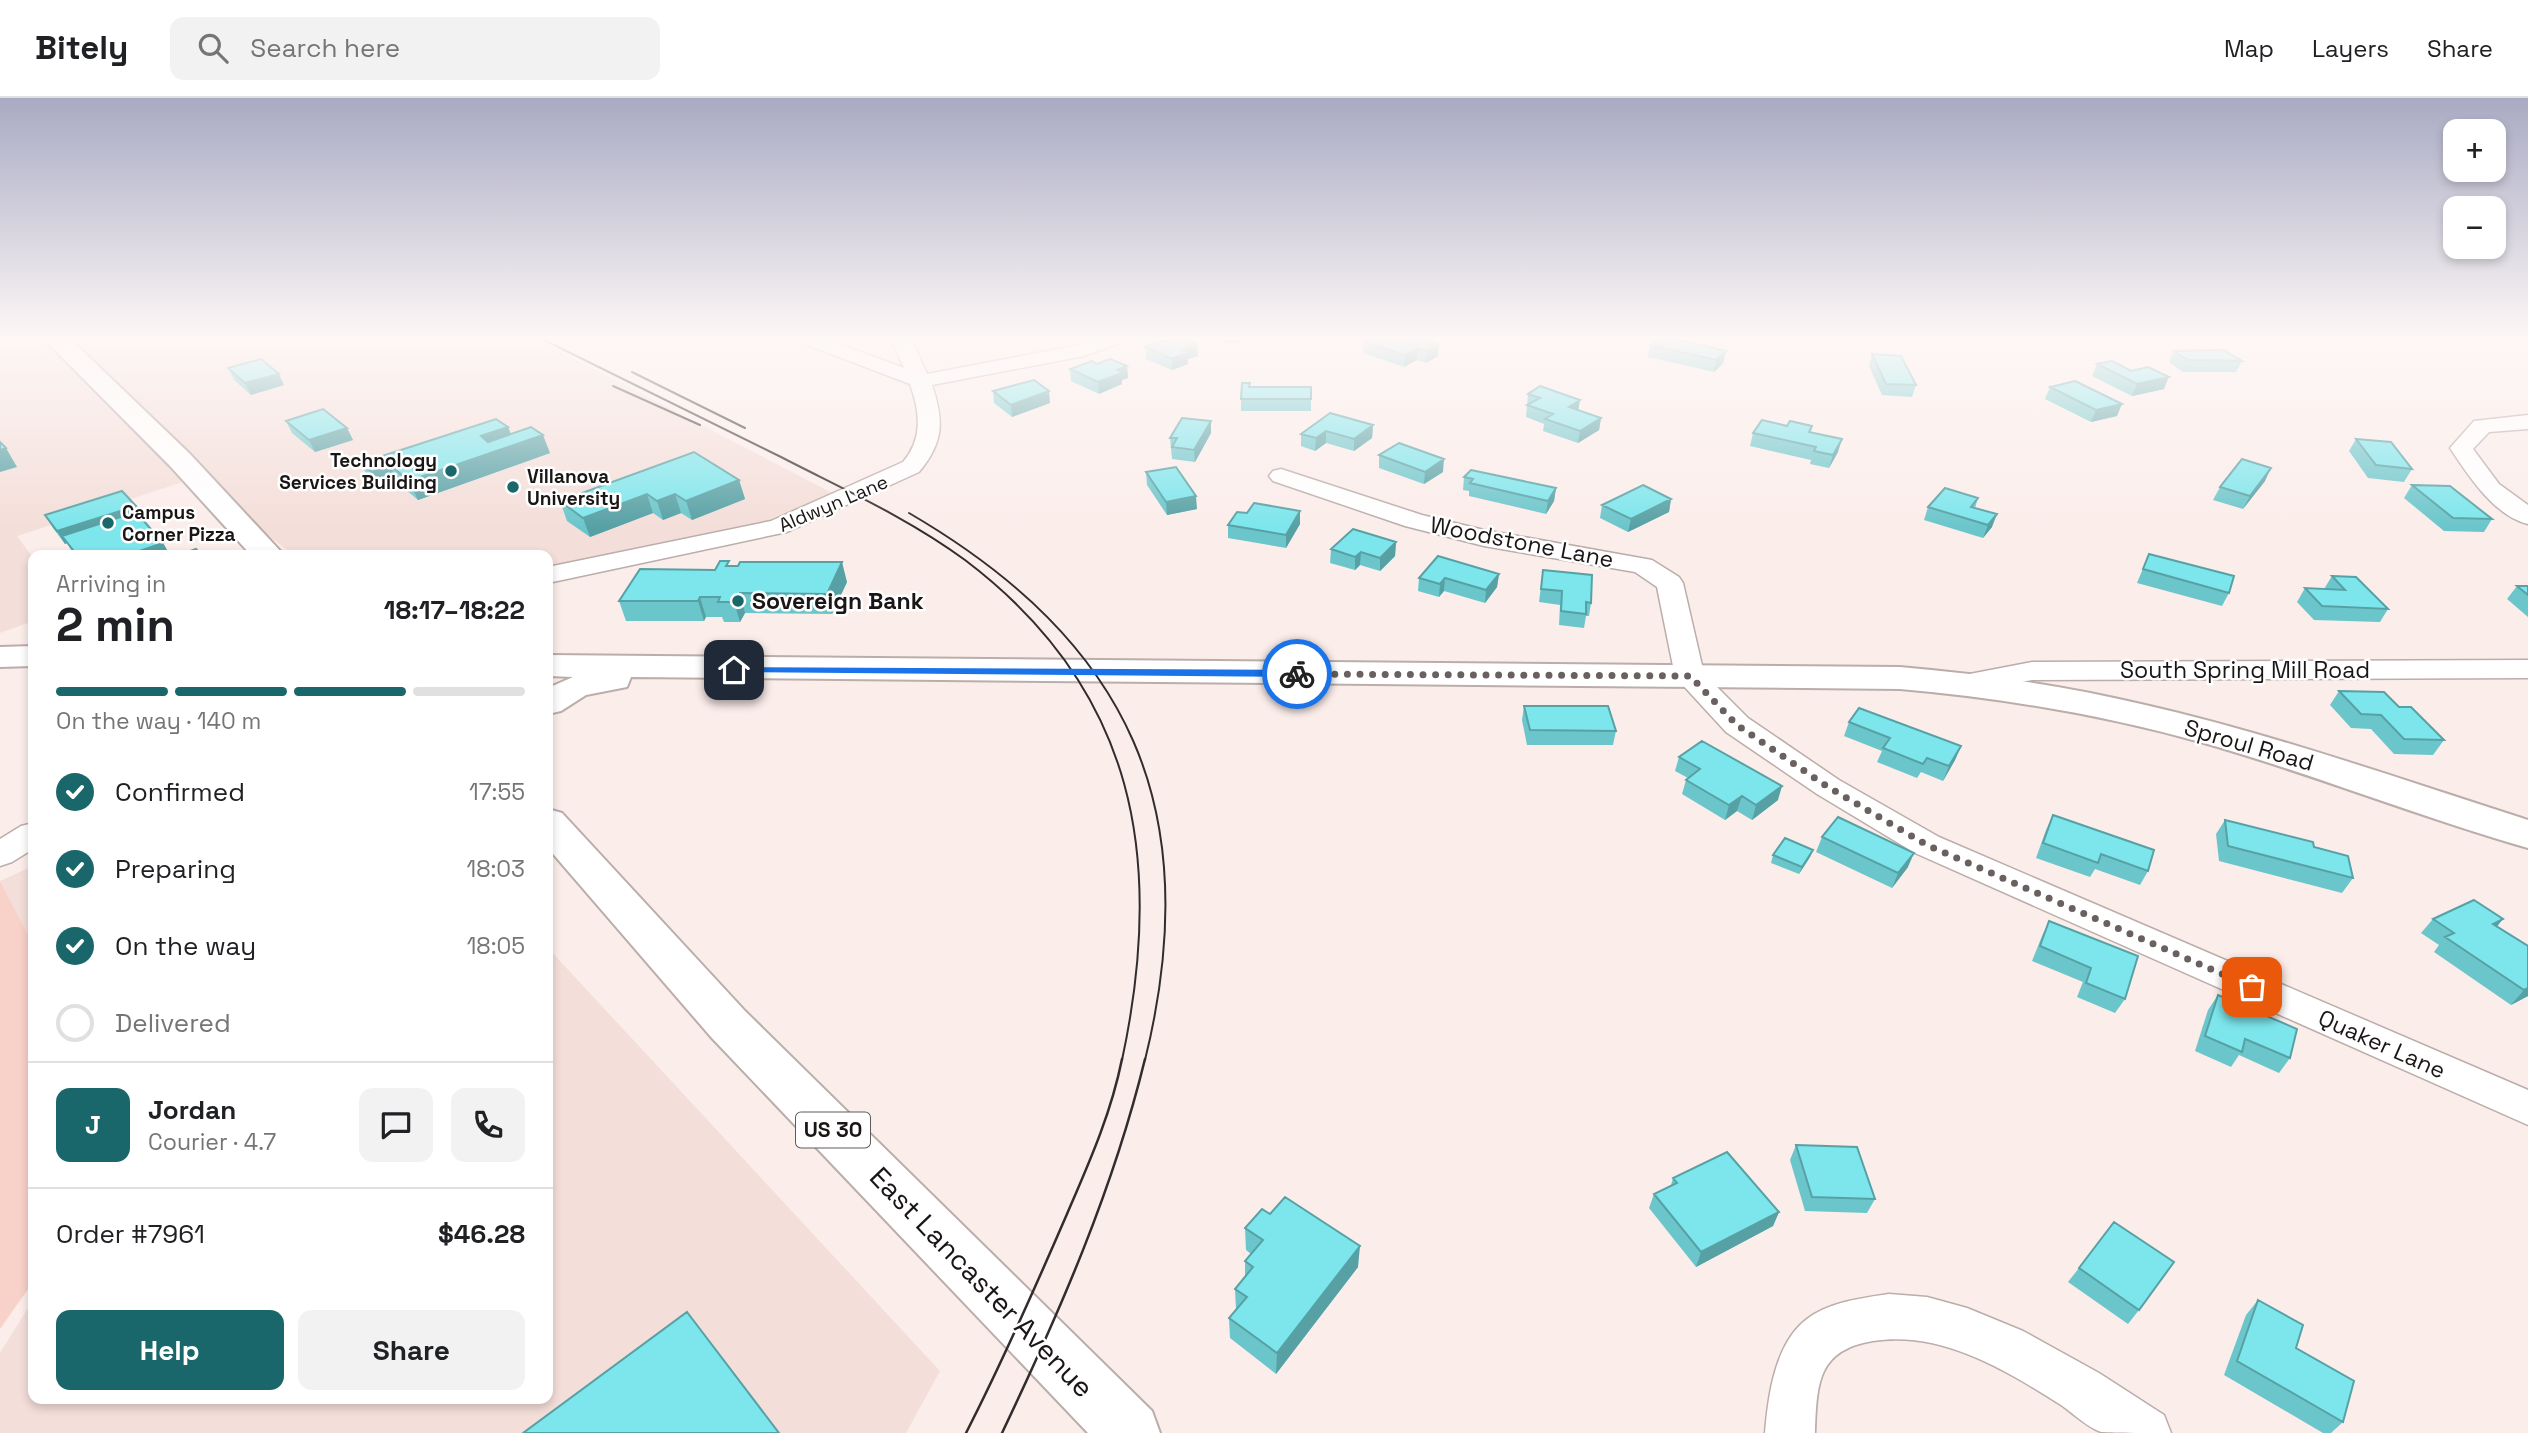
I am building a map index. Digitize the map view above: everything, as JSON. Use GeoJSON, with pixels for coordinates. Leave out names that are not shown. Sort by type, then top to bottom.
{"type":"FeatureCollection","features":[{"type":"Feature","properties":{"kind":"main road"},"geometry":{"type":"LineString","coordinates":[[121,402],[180,460],[263,550]]}},
{"type":"Feature","properties":{"kind":"main road"},"geometry":{"type":"LineString","coordinates":[[0,657],[28,656]]}},
{"type":"Feature","properties":{"kind":"main road"},"geometry":{"type":"LineString","coordinates":[[553,666],[665,669]]}},
{"type":"Feature","properties":{"kind":"main road"},"geometry":{"type":"LineString","coordinates":[[553,701],[575,687],[588,683],[665,669]]}},
{"type":"Feature","properties":{"kind":"main road","name":"Sproul Road"},"geometry":{"type":"LineString","coordinates":[[665,669],[1900,678],[1964,683],[2054,696],[2173,723],[2309,762],[2519,835]]}},
{"type":"Feature","properties":{"kind":"main road","name":"East Lancaster Avenue"},"geometry":{"type":"LineString","coordinates":[[553,828],[728,1024],[1130,1433]]}},
{"type":"Feature","properties":{"kind":"street","name":"Aldwyn Lane"},"geometry":{"type":"LineString","coordinates":[[553,574],[778,527],[889,479],[919,460],[931,414],[927,402]]}},
{"type":"Feature","properties":{"kind":"street"},"geometry":{"type":"LineString","coordinates":[[2528,422],[2482,426],[2461,448],[2491,489],[2528,517]]}},
{"type":"Feature","properties":{"kind":"street","name":"Woodstone Lane"},"geometry":{"type":"LineString","coordinates":[[1281,476],[1414,521],[1484,538],[1643,566],[1670,583],[1690,676]]}},
{"type":"Feature","properties":{"kind":"street","name":"South Spring Mill Road"},"geometry":{"type":"LineString","coordinates":[[1964,683],[2032,671],[2528,669]]}},
{"type":"Feature","properties":{"kind":"street","name":"Quaker Lane"},"geometry":{"type":"LineString","coordinates":[[1690,676],[1737,725],[1828,787],[1927,845],[2528,1108]]}},
{"type":"Feature","properties":{"kind":"street"},"geometry":{"type":"LineString","coordinates":[[0,854],[28,837]]}},
{"type":"Feature","properties":{"kind":"street"},"geometry":{"type":"LineString","coordinates":[[1790,1433],[1794,1390],[1800,1371],[1821,1336],[1855,1321],[1898,1315],[1916,1316],[1943,1324],[2018,1353],[2146,1433]]}},
{"type":"Feature","properties":{"kind":"shaded area","name":"Villanova University"},"geometry":{"type":"Polygon","coordinates":[[[0,402],[658,402],[838,496],[782,520],[725,535],[553,568],[553,550],[287,550],[195,478],[17,536],[28,551],[28,623],[0,633],[0,402]]]}},
{"type":"Feature","properties":{"kind":"shaded area"},"geometry":{"type":"Polygon","coordinates":[[[28,868],[28,934],[0,881],[28,868]]]}},
{"type":"Feature","properties":{"kind":"shaded area"},"geometry":{"type":"Polygon","coordinates":[[[0,881],[28,934],[28,1289],[0,1329],[0,881]]]}},
{"type":"Feature","properties":{"kind":"shaded area"},"geometry":{"type":"Polygon","coordinates":[[[553,953],[940,1371],[906,1433],[0,1433],[0,1353],[28,1308],[28,1404],[553,1404],[553,953]]]}},
{"type":"Feature","properties":{"kind":"building"},"geometry":{"type":"Polygon","coordinates":[[[1532,402],[1576,402],[1569,407],[1601,418],[1580,431],[1545,419],[1553,414],[1527,405],[1532,402]]]}},
{"type":"Feature","properties":{"kind":"building"},"geometry":{"type":"Polygon","coordinates":[[[2081,402],[2122,404],[2096,410],[2081,402]]]}},
{"type":"Feature","properties":{"kind":"building"},"geometry":{"type":"Polygon","coordinates":[[[323,409],[347,428],[309,440],[286,421],[323,409]]]}},
{"type":"Feature","properties":{"kind":"building"},"geometry":{"type":"Polygon","coordinates":[[[1330,413],[1373,425],[1354,439],[1326,431],[1316,438],[1301,434],[1330,413]]]}},
{"type":"Feature","properties":{"kind":"building"},"geometry":{"type":"Polygon","coordinates":[[[1182,418],[1211,421],[1194,450],[1172,447],[1177,438],[1170,438],[1182,418]]]}},
{"type":"Feature","properties":{"kind":"building"},"geometry":{"type":"Polygon","coordinates":[[[496,419],[508,427],[481,436],[488,442],[531,427],[543,435],[409,481],[390,465],[372,472],[361,463],[496,419]]]}},
{"type":"Feature","properties":{"kind":"building"},"geometry":{"type":"Polygon","coordinates":[[[1762,420],[1787,426],[1790,421],[1812,426],[1809,432],[1842,439],[1833,455],[1814,451],[1816,447],[1753,433],[1762,420]]]}},
{"type":"Feature","properties":{"kind":"building"},"geometry":{"type":"Polygon","coordinates":[[[2356,439],[2391,442],[2412,469],[2376,465],[2356,439]]]}},
{"type":"Feature","properties":{"kind":"building"},"geometry":{"type":"Polygon","coordinates":[[[1399,443],[1444,459],[1425,472],[1379,455],[1399,443]]]}},
{"type":"Feature","properties":{"kind":"building"},"geometry":{"type":"Polygon","coordinates":[[[694,452],[739,480],[686,501],[675,494],[657,501],[647,494],[583,518],[560,501],[694,452]]]}},
{"type":"Feature","properties":{"kind":"building"},"geometry":{"type":"Polygon","coordinates":[[[2242,459],[2271,468],[2250,496],[2220,487],[2242,459]]]}},
{"type":"Feature","properties":{"kind":"building"},"geometry":{"type":"Polygon","coordinates":[[[1176,467],[1196,496],[1166,502],[1146,472],[1176,467]]]}},
{"type":"Feature","properties":{"kind":"building"},"geometry":{"type":"Polygon","coordinates":[[[1471,470],[1556,488],[1548,501],[1470,483],[1473,479],[1464,477],[1471,470]]]}},
{"type":"Feature","properties":{"kind":"building"},"geometry":{"type":"Polygon","coordinates":[[[1643,485],[1671,499],[1631,519],[1602,505],[1643,485]]]}},
{"type":"Feature","properties":{"kind":"building"},"geometry":{"type":"Polygon","coordinates":[[[2412,485],[2450,486],[2492,519],[2453,518],[2412,485]]]}},
{"type":"Feature","properties":{"kind":"building"},"geometry":{"type":"Polygon","coordinates":[[[1945,488],[1978,498],[1971,507],[1997,514],[1988,525],[1928,507],[1945,488]]]}},
{"type":"Feature","properties":{"kind":"building"},"geometry":{"type":"Polygon","coordinates":[[[122,491],[136,506],[57,531],[45,515],[122,491]]]}},
{"type":"Feature","properties":{"kind":"building"},"geometry":{"type":"Polygon","coordinates":[[[1254,503],[1300,511],[1286,535],[1228,525],[1237,512],[1247,513],[1254,503]]]}},
{"type":"Feature","properties":{"kind":"building"},"geometry":{"type":"Polygon","coordinates":[[[136,512],[163,543],[143,550],[73,550],[62,536],[136,512]]]}},
{"type":"Feature","properties":{"kind":"building"},"geometry":{"type":"Polygon","coordinates":[[[1353,529],[1396,542],[1380,558],[1361,552],[1355,557],[1331,549],[1353,529]]]}},
{"type":"Feature","properties":{"kind":"building"},"geometry":{"type":"Polygon","coordinates":[[[2149,554],[2234,576],[2229,593],[2143,569],[2149,554]]]}},
{"type":"Feature","properties":{"kind":"building"},"geometry":{"type":"Polygon","coordinates":[[[1438,556],[1499,574],[1486,590],[1445,578],[1440,584],[1419,578],[1438,556]]]}},
{"type":"Feature","properties":{"kind":"building"},"geometry":{"type":"Polygon","coordinates":[[[720,561],[729,561],[726,566],[738,566],[740,562],[842,562],[827,594],[740,593],[734,602],[718,602],[720,597],[700,597],[698,601],[619,601],[640,569],[715,570],[720,561]]]}},
{"type":"Feature","properties":{"kind":"building"},"geometry":{"type":"Polygon","coordinates":[[[1543,570],[1592,575],[1591,603],[1586,602],[1586,614],[1561,611],[1562,591],[1541,589],[1543,570]]]}},
{"type":"Feature","properties":{"kind":"building"},"geometry":{"type":"Polygon","coordinates":[[[2332,576],[2356,577],[2388,609],[2322,606],[2305,588],[2345,590],[2332,576]]]}},
{"type":"Feature","properties":{"kind":"building"},"geometry":{"type":"Polygon","coordinates":[[[2517,586],[2528,586],[2528,595],[2517,586]]]}},
{"type":"Feature","properties":{"kind":"building"},"geometry":{"type":"Polygon","coordinates":[[[2339,691],[2384,692],[2399,707],[2411,707],[2444,740],[2404,739],[2381,715],[2361,714],[2339,691]]]}},
{"type":"Feature","properties":{"kind":"building"},"geometry":{"type":"Polygon","coordinates":[[[1524,706],[1608,706],[1616,731],[1530,730],[1524,706]]]}},
{"type":"Feature","properties":{"kind":"building"},"geometry":{"type":"Polygon","coordinates":[[[1859,708],[1961,746],[1949,766],[1927,758],[1923,764],[1883,748],[1890,738],[1849,722],[1859,708]]]}},
{"type":"Feature","properties":{"kind":"building"},"geometry":{"type":"Polygon","coordinates":[[[1702,741],[1782,786],[1756,805],[1742,796],[1729,805],[1686,780],[1700,769],[1679,757],[1702,741]]]}},
{"type":"Feature","properties":{"kind":"building"},"geometry":{"type":"Polygon","coordinates":[[[2053,815],[2154,850],[2148,871],[2101,854],[2098,863],[2043,843],[2053,815]]]}},
{"type":"Feature","properties":{"kind":"building"},"geometry":{"type":"Polygon","coordinates":[[[1838,817],[1914,853],[1898,873],[1822,837],[1838,817]]]}},
{"type":"Feature","properties":{"kind":"building"},"geometry":{"type":"Polygon","coordinates":[[[2225,820],[2313,842],[2314,847],[2348,856],[2353,878],[2228,846],[2225,820]]]}},
{"type":"Feature","properties":{"kind":"building"},"geometry":{"type":"Polygon","coordinates":[[[1785,838],[1813,850],[1802,867],[1773,855],[1785,838]]]}},
{"type":"Feature","properties":{"kind":"building"},"geometry":{"type":"Polygon","coordinates":[[[2474,900],[2503,919],[2493,924],[2528,946],[2528,988],[2524,990],[2445,937],[2454,933],[2433,919],[2474,900]]]}},
{"type":"Feature","properties":{"kind":"building"},"geometry":{"type":"Polygon","coordinates":[[[2049,921],[2138,956],[2125,999],[2086,983],[2091,968],[2040,946],[2049,921]]]}},
{"type":"Feature","properties":{"kind":"building"},"geometry":{"type":"Polygon","coordinates":[[[2218,995],[2297,1029],[2290,1058],[2245,1039],[2242,1052],[2205,1036],[2218,995]]]}},
{"type":"Feature","properties":{"kind":"building"},"geometry":{"type":"Polygon","coordinates":[[[1796,1145],[1857,1147],[1875,1199],[1812,1197],[1796,1145]]]}},
{"type":"Feature","properties":{"kind":"building"},"geometry":{"type":"Polygon","coordinates":[[[1727,1152],[1779,1212],[1701,1252],[1654,1194],[1677,1183],[1673,1178],[1727,1152]]]}},
{"type":"Feature","properties":{"kind":"building"},"geometry":{"type":"Polygon","coordinates":[[[1285,1197],[1360,1246],[1277,1353],[1229,1318],[1247,1297],[1235,1289],[1253,1267],[1245,1261],[1263,1240],[1245,1228],[1262,1209],[1270,1214],[1285,1197]]]}},
{"type":"Feature","properties":{"kind":"building"},"geometry":{"type":"Polygon","coordinates":[[[2114,1222],[2174,1262],[2139,1310],[2079,1268],[2114,1222]]]}},
{"type":"Feature","properties":{"kind":"building"},"geometry":{"type":"Polygon","coordinates":[[[2258,1300],[2303,1325],[2296,1348],[2354,1381],[2343,1422],[2237,1361],[2258,1300]]]}},
{"type":"Feature","properties":{"kind":"building"},"geometry":{"type":"Polygon","coordinates":[[[687,1312],[779,1433],[523,1433],[687,1312]]]}},
{"type":"Feature","properties":{"kind":"tram line"},"geometry":{"type":"LineString","coordinates":[[649,402],[700,425]]}},
{"type":"Feature","properties":{"kind":"tram line"},"geometry":{"type":"LineString","coordinates":[[670,402],[898,517],[943,545],[965,560],[1023,611],[1068,665],[1102,723],[1124,784],[1137,848],[1140,916],[1135,986],[1122,1060]]}},
{"type":"Feature","properties":{"kind":"tram line"},"geometry":{"type":"LineString","coordinates":[[693,402],[745,428]]}},
{"type":"Feature","properties":{"kind":"tram line"},"geometry":{"type":"LineString","coordinates":[[909,513],[985,563],[1048,618],[1097,677],[1133,741],[1156,811],[1165,887],[1162,970],[1145,1060]]}},
{"type":"Feature","properties":{"kind":"tram line"},"geometry":{"type":"LineString","coordinates":[[966,1433],[993,1379],[1083,1176],[1106,1119],[1122,1059]]}},
{"type":"Feature","properties":{"kind":"tram line"},"geometry":{"type":"LineString","coordinates":[[1002,1433],[1064,1296],[1101,1203],[1145,1059]]}},
{"type":"Feature","properties":{"kind":"way so far"},"geometry":{"type":"LineString","coordinates":[[1297,674],[1690,676],[1737,725],[1828,787],[1927,845],[2252,987]]}},
{"type":"Feature","properties":{"kind":"place","name":"Technology Services Building"},"geometry":{"type":"Point","coordinates":[451,471]}},
{"type":"Feature","properties":{"kind":"place","name":"Villanova University"},"geometry":{"type":"Point","coordinates":[513,487]}},
{"type":"Feature","properties":{"kind":"place","name":"Campus Corner Pizza"},"geometry":{"type":"Point","coordinates":[108,523]}},
{"type":"Feature","properties":{"kind":"place","name":"Sovereign Bank"},"geometry":{"type":"Point","coordinates":[738,601]}},
{"type":"Feature","properties":{"kind":"route"},"geometry":{"type":"LineString","coordinates":[[734,670],[1297,674]]}}]}
